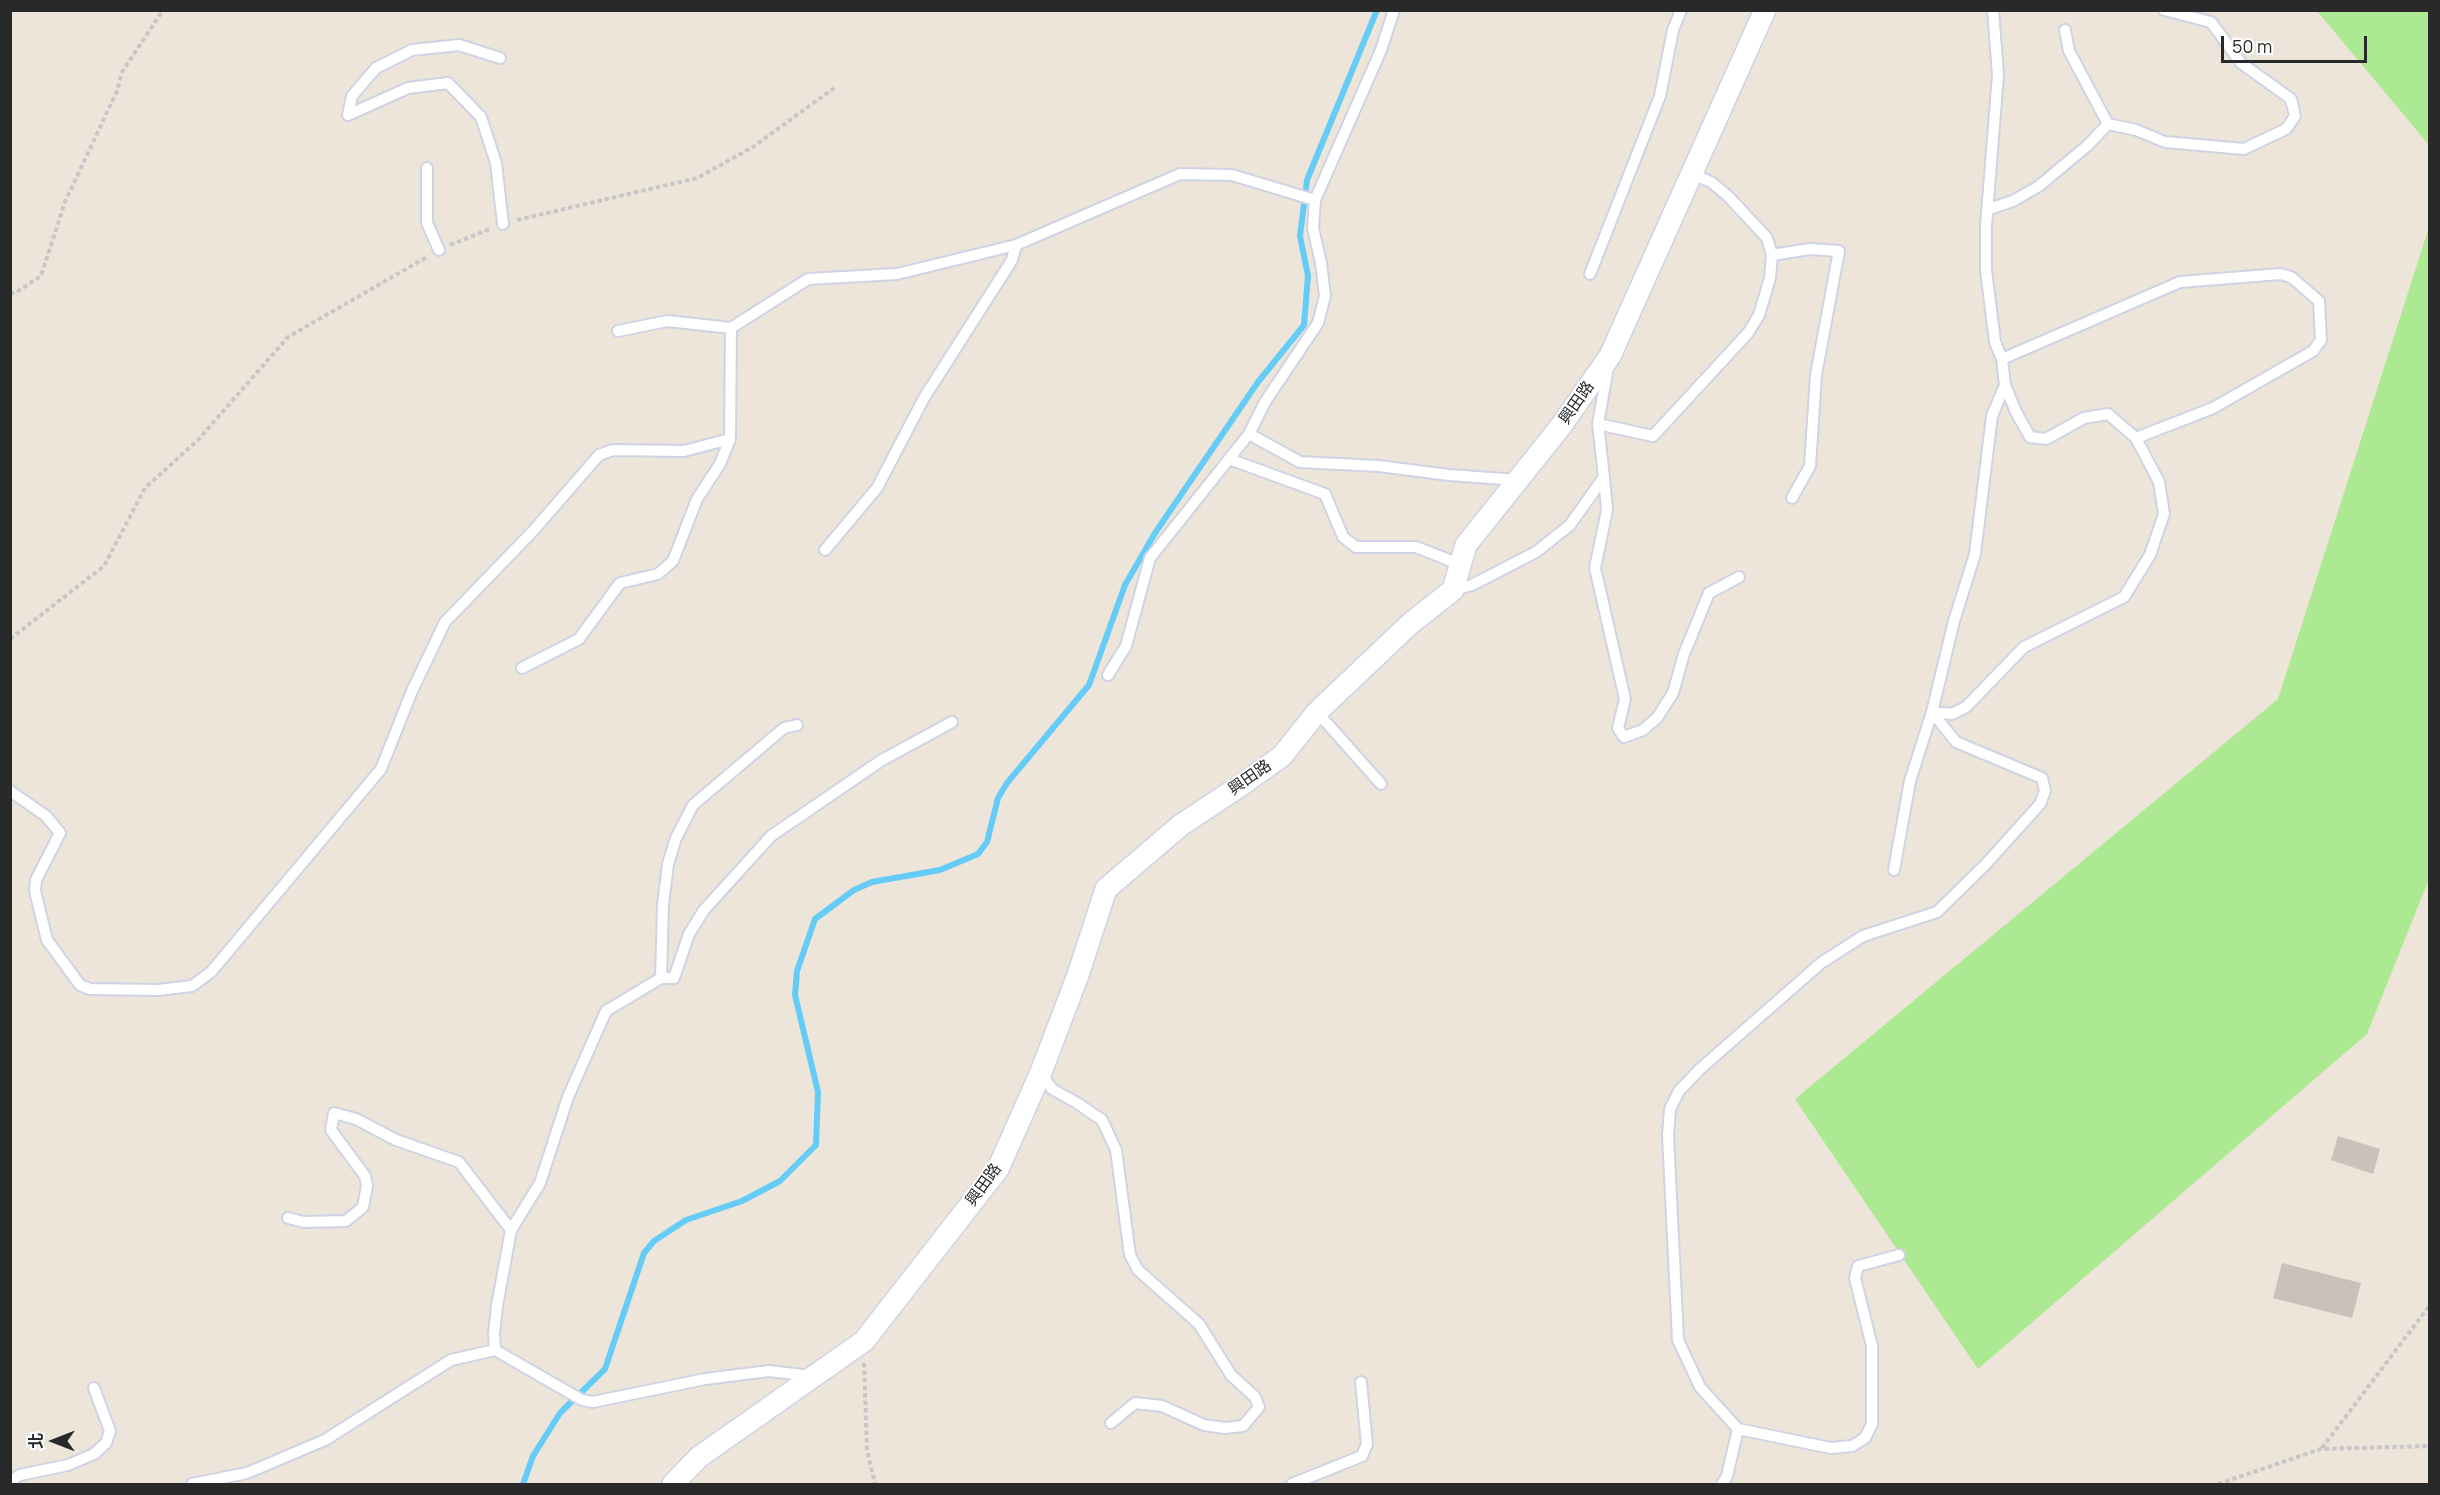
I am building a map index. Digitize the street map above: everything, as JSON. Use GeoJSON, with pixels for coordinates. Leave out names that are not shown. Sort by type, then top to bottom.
{"type":"FeatureCollection","features":[{"type":"Feature","properties":{"kind":"street","name":"興田路"},"geometry":{"type":"LineString","coordinates":[[673,1485],[699,1457],[864,1341],[998,1168],[1041,1072],[1078,975],[1106,889],[1181,825],[1282,756],[1317,712],[1411,623],[1453,590],[1466,545],[1561,426],[1610,356],[1765,10]]}},
{"type":"Feature","properties":{"kind":"lane"},"geometry":{"type":"LineString","coordinates":[[1108,675],[1126,646],[1150,558],[1249,434],[1265,402],[1318,323],[1324,296],[1321,263],[1313,228],[1315,200],[1382,50],[1394,10]]}},
{"type":"Feature","properties":{"kind":"lane"},"geometry":{"type":"LineString","coordinates":[[1590,274],[1660,96],[1673,30],[1681,10]]}},
{"type":"Feature","properties":{"kind":"lane"},"geometry":{"type":"LineString","coordinates":[[1932,712],[1952,714],[1966,707],[2024,647],[2124,597],[2150,555],[2164,514],[2159,482],[2136,438],[2108,414],[2084,418],[2046,439],[2030,437],[2005,386],[2002,359],[1995,342],[1986,270],[1986,226],[1998,75],[1993,10]]}},
{"type":"Feature","properties":{"kind":"lane"},"geometry":{"type":"LineString","coordinates":[[2065,30],[2069,51],[2108,124],[2136,130],[2165,142],[2244,149],[2286,129],[2295,116],[2291,99],[2241,63],[2211,22],[2164,10]]}},
{"type":"Feature","properties":{"kind":"lane"},"geometry":{"type":"LineString","coordinates":[[500,58],[459,45],[412,50],[375,68],[352,96],[348,115],[408,88],[448,83],[481,117],[496,163],[503,224]]}},
{"type":"Feature","properties":{"kind":"lane"},"geometry":{"type":"LineString","coordinates":[[1989,209],[2013,201],[2039,186],[2087,146],[2108,124]]}},
{"type":"Feature","properties":{"kind":"lane"},"geometry":{"type":"LineString","coordinates":[[427,168],[427,223],[439,250]]}},
{"type":"Feature","properties":{"kind":"lane"},"geometry":{"type":"LineString","coordinates":[[618,332],[667,321],[731,328],[808,279],[897,274],[1016,245],[1180,174],[1232,175],[1315,200]]}},
{"type":"Feature","properties":{"kind":"lane"},"geometry":{"type":"LineString","coordinates":[[1598,424],[1653,435],[1749,333],[1759,315],[1770,278],[1772,255],[1767,238],[1728,196],[1711,182],[1692,174]]}},
{"type":"Feature","properties":{"kind":"lane"},"geometry":{"type":"LineString","coordinates":[[825,550],[877,488],[924,398],[1012,260],[1016,245]]}},
{"type":"Feature","properties":{"kind":"lane"},"geometry":{"type":"LineString","coordinates":[[1772,255],[1810,249],[1839,251],[1816,375],[1810,466],[1792,498]]}},
{"type":"Feature","properties":{"kind":"lane"},"geometry":{"type":"LineString","coordinates":[[2002,359],[2180,282],[2280,274],[2291,277],[2319,301],[2320,340],[2313,351],[2214,408],[2136,438]]}},
{"type":"Feature","properties":{"kind":"lane"},"geometry":{"type":"LineString","coordinates":[[522,668],[579,639],[620,583],[658,574],[673,561],[697,499],[720,464],[730,439],[731,328]]}},
{"type":"Feature","properties":{"kind":"lane"},"geometry":{"type":"LineString","coordinates":[[1610,356],[1598,424],[1607,510],[1595,568],[1625,699],[1618,728],[1624,737],[1643,730],[1657,718],[1672,693],[1684,654],[1709,593],[1739,577]]}},
{"type":"Feature","properties":{"kind":"lane"},"geometry":{"type":"LineString","coordinates":[[1894,870],[1910,781],[1932,712],[1954,621],[1976,554],[1992,416],[2005,386]]}},
{"type":"Feature","properties":{"kind":"lane"},"geometry":{"type":"LineString","coordinates":[[1249,434],[1300,462],[1379,465],[1449,475],[1518,480]]}},
{"type":"Feature","properties":{"kind":"lane"},"geometry":{"type":"LineString","coordinates":[[10,791],[46,816],[60,833],[36,880],[35,891],[47,940],[80,985],[90,989],[158,990],[192,986],[211,972],[381,769],[412,691],[445,622],[533,531],[599,455],[613,450],[684,451],[730,439]]}},
{"type":"Feature","properties":{"kind":"lane"},"geometry":{"type":"LineString","coordinates":[[1228,459],[1325,494],[1343,537],[1356,547],[1416,547],[1459,564]]}},
{"type":"Feature","properties":{"kind":"lane"},"geometry":{"type":"LineString","coordinates":[[1453,590],[1472,585],[1536,552],[1570,525],[1604,477]]}},
{"type":"Feature","properties":{"kind":"lane"},"geometry":{"type":"LineString","coordinates":[[1317,712],[1381,784]]}},
{"type":"Feature","properties":{"kind":"lane"},"geometry":{"type":"LineString","coordinates":[[1899,1255],[1858,1266],[1855,1278],[1872,1346],[1872,1424],[1865,1438],[1852,1446],[1831,1448],[1737,1429],[1700,1387],[1678,1340],[1668,1135],[1670,1109],[1679,1090],[1821,963],[1863,936],[1937,912],[1986,864],[2040,804],[2045,791],[2042,778],[1956,742],[1932,712]]}},
{"type":"Feature","properties":{"kind":"lane"},"geometry":{"type":"LineString","coordinates":[[495,1350],[497,1306],[511,1230],[540,1183],[568,1096],[606,1011],[661,978],[674,978],[689,934],[704,910],[771,836],[882,760],[952,722]]}},
{"type":"Feature","properties":{"kind":"lane"},"geometry":{"type":"LineString","coordinates":[[661,978],[663,905],[668,864],[676,838],[693,805],[784,728],[797,725]]}},
{"type":"Feature","properties":{"kind":"lane"},"geometry":{"type":"LineString","coordinates":[[1041,1072],[1052,1089],[1077,1102],[1102,1120],[1116,1150],[1130,1255],[1138,1270],[1199,1324],[1231,1375],[1255,1397],[1259,1407],[1243,1426],[1225,1428],[1204,1425],[1162,1406],[1135,1403],[1110,1423]]}},
{"type":"Feature","properties":{"kind":"lane"},"geometry":{"type":"LineString","coordinates":[[288,1218],[304,1222],[346,1221],[363,1207],[367,1186],[364,1176],[331,1130],[334,1113],[356,1119],[396,1140],[459,1162],[511,1230]]}},
{"type":"Feature","properties":{"kind":"lane"},"geometry":{"type":"LineString","coordinates":[[192,1485],[248,1473],[325,1440],[451,1360],[495,1350],[582,1400],[593,1402],[705,1378],[769,1371],[816,1376]]}},
{"type":"Feature","properties":{"kind":"lane"},"geometry":{"type":"LineString","coordinates":[[1292,1485],[1362,1456],[1367,1444],[1361,1382]]}},
{"type":"Feature","properties":{"kind":"lane"},"geometry":{"type":"LineString","coordinates":[[10,1481],[20,1475],[77,1461],[94,1454],[106,1443],[110,1431],[94,1388]]}},
{"type":"Feature","properties":{"kind":"lane"},"geometry":{"type":"LineString","coordinates":[[1722,1485],[1728,1476],[1737,1429]]}},
{"type":"Feature","properties":{"kind":"path"},"geometry":{"type":"LineString","coordinates":[[10,293],[15,293],[41,276],[65,202],[117,92],[122,72],[163,10]]}},
{"type":"Feature","properties":{"kind":"path"},"geometry":{"type":"LineString","coordinates":[[10,639],[104,566],[145,488],[198,440],[288,337],[439,250],[503,224],[697,178],[753,147],[834,88]]}},
{"type":"Feature","properties":{"kind":"path"},"geometry":{"type":"LineString","coordinates":[[2321,1449],[2430,1305]]}},
{"type":"Feature","properties":{"kind":"path"},"geometry":{"type":"LineString","coordinates":[[864,1341],[867,1450],[875,1485]]}},
{"type":"Feature","properties":{"kind":"path"},"geometry":{"type":"LineString","coordinates":[[2218,1485],[2321,1449],[2430,1446]]}},
{"type":"Feature","properties":{"kind":"green space"},"geometry":{"type":"Polygon","coordinates":[[[2317,11],[2429,11],[2429,145],[2317,11]]]}},
{"type":"Feature","properties":{"kind":"green space"},"geometry":{"type":"Polygon","coordinates":[[[2429,227],[2429,879],[2367,1034],[1978,1369],[1795,1099],[2278,699],[2429,227]]]}},
{"type":"Feature","properties":{"kind":"building"},"geometry":{"type":"Polygon","coordinates":[[[2338,1136],[2380,1149],[2373,1174],[2331,1160],[2338,1136]]]}},
{"type":"Feature","properties":{"kind":"building"},"geometry":{"type":"Polygon","coordinates":[[[2282,1263],[2361,1283],[2352,1318],[2273,1298],[2282,1263]]]}},
{"type":"Feature","properties":{"kind":"waterway"},"geometry":{"type":"LineString","coordinates":[[523,1484],[533,1456],[560,1413],[605,1369],[644,1253],[654,1241],[686,1220],[742,1201],[780,1181],[816,1145],[818,1092],[795,995],[797,971],[815,919],[854,890],[872,882],[940,870],[978,854],[987,842],[998,798],[1007,783],[1089,685],[1125,585],[1155,533],[1258,382],[1304,325],[1308,276],[1300,236],[1307,180],[1377,10]]}}]}
